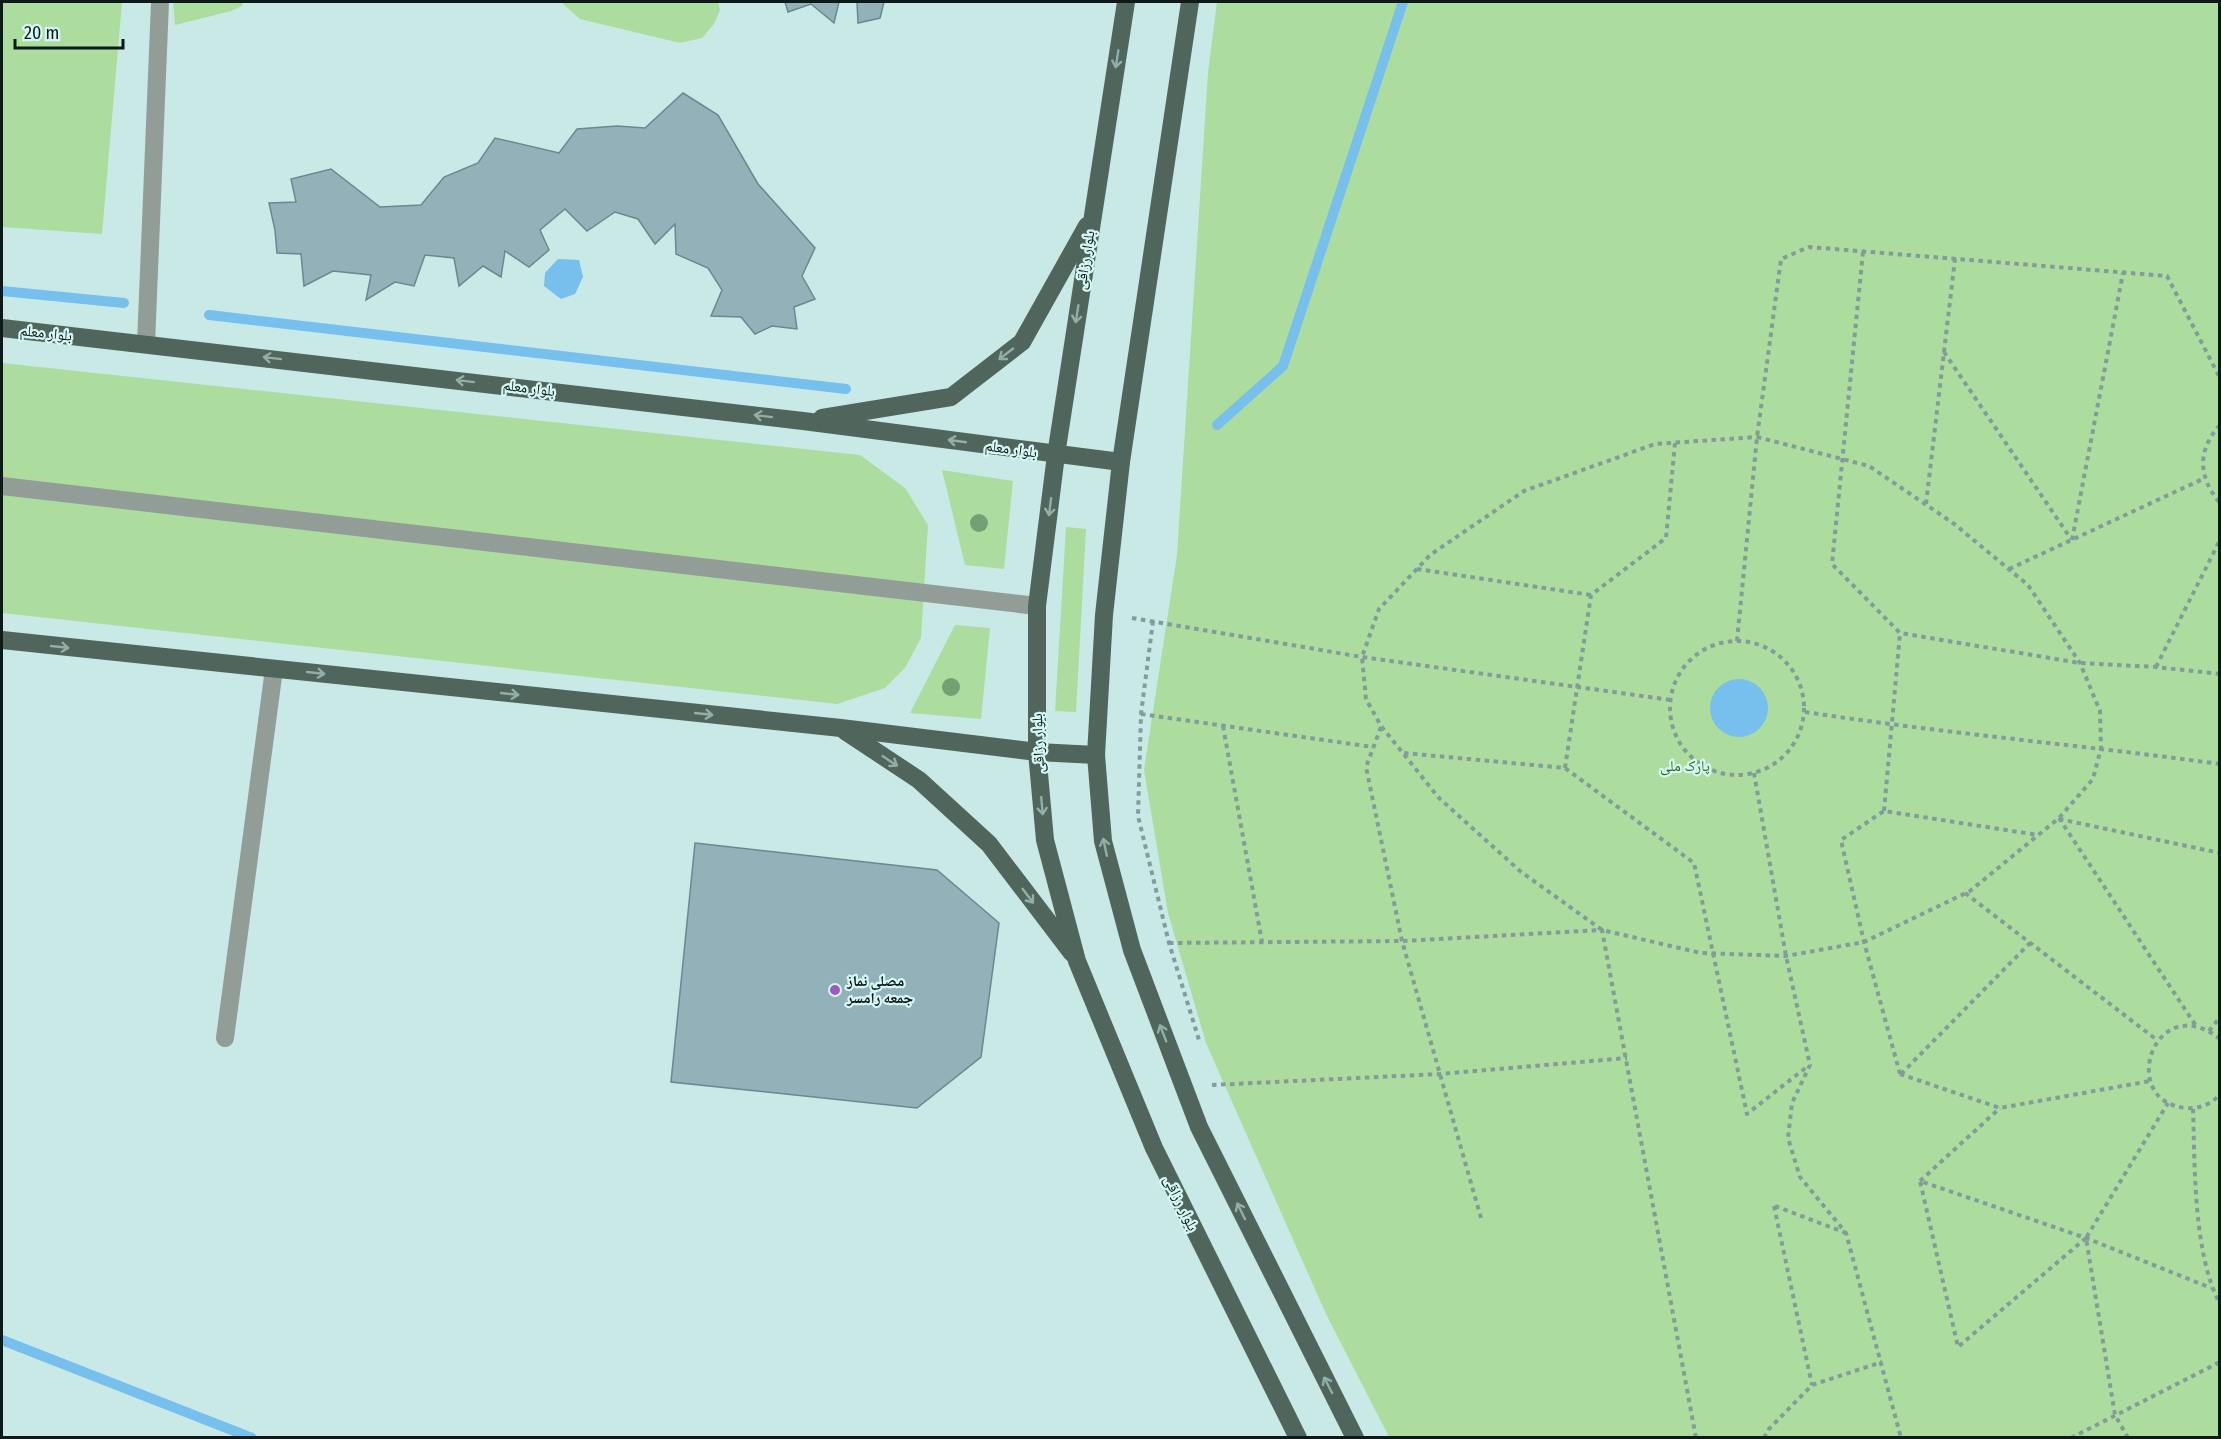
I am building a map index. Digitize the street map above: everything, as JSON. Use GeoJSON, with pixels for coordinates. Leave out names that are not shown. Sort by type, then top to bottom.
{"type":"FeatureCollection","features":[{"type":"Feature","properties":{"kind":"main road","name":"بلوار رزاقی"},"geometry":{"type":"LineString","coordinates":[[1126,2],[1056,455],[1037,606],[1037,752],[1045,840],[1077,961],[1154,1148],[1298,1437]]}},
{"type":"Feature","properties":{"kind":"main road"},"geometry":{"type":"LineString","coordinates":[[1190,2],[1122,462],[1104,615],[1096,755],[1103,842],[1136,961],[1199,1127],[1355,1437]]}},
{"type":"Feature","properties":{"kind":"main road"},"geometry":{"type":"LineString","coordinates":[[803,421],[951,397],[1022,342],[1092,216]]}},
{"type":"Feature","properties":{"kind":"main road","name":"بلوار معلم"},"geometry":{"type":"LineString","coordinates":[[2,328],[803,421],[1122,462]]}},
{"type":"Feature","properties":{"kind":"main road"},"geometry":{"type":"LineString","coordinates":[[2,640],[842,728],[1037,752],[1096,755]]}},
{"type":"Feature","properties":{"kind":"main road"},"geometry":{"type":"LineString","coordinates":[[842,728],[918,780],[989,844],[1077,961]]}},
{"type":"Feature","properties":{"kind":"street"},"geometry":{"type":"LineString","coordinates":[[146,344],[160,2]]}},
{"type":"Feature","properties":{"kind":"street"},"geometry":{"type":"LineString","coordinates":[[2,486],[1037,606]]}},
{"type":"Feature","properties":{"kind":"street"},"geometry":{"type":"LineString","coordinates":[[225,1038],[274,669]]}},
{"type":"Feature","properties":{"kind":"path"},"geometry":{"type":"LineString","coordinates":[[1737,641],[1757,437],[1781,259],[1809,247],[2167,276],[2220,378]]}},
{"type":"Feature","properties":{"kind":"path"},"geometry":{"type":"LineString","coordinates":[[1863,252],[1832,564],[1900,633],[2080,663],[2156,667],[2220,674]]}},
{"type":"Feature","properties":{"kind":"path"},"geometry":{"type":"LineString","coordinates":[[1926,504],[1955,259]]}},
{"type":"Feature","properties":{"kind":"path"},"geometry":{"type":"LineString","coordinates":[[2072,540],[2123,273]]}},
{"type":"Feature","properties":{"kind":"path"},"geometry":{"type":"LineString","coordinates":[[1944,352],[2072,540]]}},
{"type":"Feature","properties":{"kind":"path"},"geometry":{"type":"LineString","coordinates":[[2220,425],[2210,436],[2204,453],[2205,478],[2208,488],[2220,502]]}},
{"type":"Feature","properties":{"kind":"path"},"geometry":{"type":"LineString","coordinates":[[1169,943],[1402,940],[1602,930],[1701,952],[1786,956],[1864,942],[1965,893],[2059,818],[2093,779],[2101,748],[2100,711],[2080,663],[2028,585],[1953,523],[1869,466],[1757,437],[1655,444],[1524,491],[1430,555],[1379,609],[1362,657],[1366,699],[1381,726],[1439,798],[1520,871],[1602,930],[1696,1437]]}},
{"type":"Feature","properties":{"kind":"path"},"geometry":{"type":"LineString","coordinates":[[1566,768],[1591,595],[1666,538],[1675,442]]}},
{"type":"Feature","properties":{"kind":"path"},"geometry":{"type":"LineString","coordinates":[[2009,569],[2205,478]]}},
{"type":"Feature","properties":{"kind":"path"},"geometry":{"type":"LineString","coordinates":[[2156,667],[2220,540]]}},
{"type":"Feature","properties":{"kind":"path"},"geometry":{"type":"LineString","coordinates":[[1417,569],[1591,595]]}},
{"type":"Feature","properties":{"kind":"path"},"geometry":{"type":"LineString","coordinates":[[1104,615],[1153,621],[1362,657],[1671,700]]}},
{"type":"Feature","properties":{"kind":"path"},"geometry":{"type":"LineString","coordinates":[[1153,621],[1141,714],[1138,816],[1169,943],[1199,1042]]}},
{"type":"Feature","properties":{"kind":"path"},"geometry":{"type":"LineString","coordinates":[[1884,811],[1900,633]]}},
{"type":"Feature","properties":{"kind":"path"},"geometry":{"type":"LineString","coordinates":[[1737,641],[1758,645],[1778,655],[1793,671],[1802,691],[1804,712],[1800,733],[1789,751],[1774,765],[1754,773],[1733,775],[1712,770],[1693,759],[1680,742],[1672,722],[1671,700],[1678,677],[1693,658],[1714,646],[1737,641]]}},
{"type":"Feature","properties":{"kind":"path"},"geometry":{"type":"LineString","coordinates":[[1804,712],[1892,726],[2101,748],[2220,764]]}},
{"type":"Feature","properties":{"kind":"path"},"geometry":{"type":"LineString","coordinates":[[1141,714],[1373,747]]}},
{"type":"Feature","properties":{"kind":"path"},"geometry":{"type":"LineString","coordinates":[[1223,726],[1262,942]]}},
{"type":"Feature","properties":{"kind":"path"},"geometry":{"type":"LineString","coordinates":[[1381,726],[1366,767],[1402,940],[1480,1218]]}},
{"type":"Feature","properties":{"kind":"path"},"geometry":{"type":"LineString","coordinates":[[1403,753],[1566,768],[1694,863],[1746,1114],[1810,1065]]}},
{"type":"Feature","properties":{"kind":"path"},"geometry":{"type":"LineString","coordinates":[[1754,773],[1786,956],[1810,1065],[1792,1103],[1788,1138],[1800,1177],[1846,1233],[1901,1437]]}},
{"type":"Feature","properties":{"kind":"path"},"geometry":{"type":"LineString","coordinates":[[1900,1074],[1864,942],[1841,840],[1884,811],[2038,835]]}},
{"type":"Feature","properties":{"kind":"path"},"geometry":{"type":"LineString","coordinates":[[2059,818],[2220,853]]}},
{"type":"Feature","properties":{"kind":"path"},"geometry":{"type":"LineString","coordinates":[[2059,818],[2196,1026]]}},
{"type":"Feature","properties":{"kind":"path"},"geometry":{"type":"LineString","coordinates":[[1965,893],[2157,1040]]}},
{"type":"Feature","properties":{"kind":"path"},"geometry":{"type":"LineString","coordinates":[[1900,1074],[2030,943]]}},
{"type":"Feature","properties":{"kind":"path"},"geometry":{"type":"LineString","coordinates":[[2209,1031],[2220,1017]]}},
{"type":"Feature","properties":{"kind":"path"},"geometry":{"type":"LineString","coordinates":[[2220,1039],[2196,1026],[2181,1026],[2168,1031],[2157,1040],[2147,1067],[2150,1081],[2157,1094],[2168,1103],[2180,1108],[2193,1109],[2206,1105],[2220,1094]]}},
{"type":"Feature","properties":{"kind":"path"},"geometry":{"type":"LineString","coordinates":[[1209,1075],[1212,1086],[1440,1074],[1627,1058]]}},
{"type":"Feature","properties":{"kind":"path"},"geometry":{"type":"LineString","coordinates":[[1900,1074],[2000,1108],[2150,1081]]}},
{"type":"Feature","properties":{"kind":"path"},"geometry":{"type":"LineString","coordinates":[[1920,1181],[1958,1347],[2086,1238],[2168,1103]]}},
{"type":"Feature","properties":{"kind":"path"},"geometry":{"type":"LineString","coordinates":[[1920,1181],[2000,1108]]}},
{"type":"Feature","properties":{"kind":"path"},"geometry":{"type":"LineString","coordinates":[[2193,1109],[2199,1223],[2211,1288],[2220,1304]]}},
{"type":"Feature","properties":{"kind":"path"},"geometry":{"type":"LineString","coordinates":[[1920,1181],[2086,1238],[2211,1288]]}},
{"type":"Feature","properties":{"kind":"path"},"geometry":{"type":"LineString","coordinates":[[1812,1385],[1774,1206],[1846,1233]]}},
{"type":"Feature","properties":{"kind":"path"},"geometry":{"type":"LineString","coordinates":[[2086,1238],[2115,1416],[2128,1437]]}},
{"type":"Feature","properties":{"kind":"path"},"geometry":{"type":"LineString","coordinates":[[1764,1437],[1812,1385],[1882,1362]]}},
{"type":"Feature","properties":{"kind":"path"},"geometry":{"type":"LineString","coordinates":[[2071,1437],[2220,1362]]}},
{"type":"Feature","properties":{"kind":"green space"},"geometry":{"type":"Polygon","coordinates":[[[2,2],[122,2],[102,234],[2,227],[2,2]]]}},
{"type":"Feature","properties":{"kind":"green space"},"geometry":{"type":"Polygon","coordinates":[[[173,2],[243,2],[242,6],[231,11],[175,25],[173,2]]]}},
{"type":"Feature","properties":{"kind":"green space"},"geometry":{"type":"Polygon","coordinates":[[[561,2],[718,2],[720,10],[714,24],[702,38],[680,43],[580,19],[561,2]]]}},
{"type":"Feature","properties":{"kind":"green space","name":"پارک ملی"},"geometry":{"type":"Polygon","coordinates":[[[1217,2],[2219,2],[2219,1437],[1389,1437],[1326,1314],[1206,1043],[1168,913],[1144,770],[1177,555],[1208,72],[1217,2]]]}},
{"type":"Feature","properties":{"kind":"green space"},"geometry":{"type":"Polygon","coordinates":[[[2,363],[860,455],[905,488],[928,525],[921,638],[905,668],[885,688],[837,704],[2,613],[2,363]]]}},
{"type":"Feature","properties":{"kind":"green space"},"geometry":{"type":"Polygon","coordinates":[[[942,470],[1013,481],[1004,569],[965,565],[942,470]]]}},
{"type":"Feature","properties":{"kind":"green space"},"geometry":{"type":"Polygon","coordinates":[[[1066,527],[1086,529],[1076,712],[1055,711],[1066,527]]]}},
{"type":"Feature","properties":{"kind":"green space"},"geometry":{"type":"Polygon","coordinates":[[[955,625],[990,628],[981,719],[910,713],[955,625]]]}},
{"type":"Feature","properties":{"kind":"water"},"geometry":{"type":"Polygon","coordinates":[[[558,259],[579,260],[583,277],[575,294],[561,299],[544,286],[545,273],[558,259]]]}},
{"type":"Feature","properties":{"kind":"water"},"geometry":{"type":"Polygon","coordinates":[[[1733,679],[1745,679],[1760,687],[1768,702],[1768,714],[1760,729],[1745,737],[1733,737],[1718,729],[1710,714],[1710,702],[1718,687],[1733,679]]]}},
{"type":"Feature","properties":{"kind":"building"},"geometry":{"type":"Polygon","coordinates":[[[785,2],[839,2],[834,23],[811,4],[788,12],[785,2]]]}},
{"type":"Feature","properties":{"kind":"building"},"geometry":{"type":"Polygon","coordinates":[[[857,2],[884,2],[880,18],[858,23],[857,2]]]}},
{"type":"Feature","properties":{"kind":"building"},"geometry":{"type":"Polygon","coordinates":[[[683,93],[718,115],[758,184],[815,248],[802,276],[815,299],[794,307],[797,329],[772,326],[755,334],[741,317],[711,316],[722,290],[708,268],[676,254],[675,224],[655,244],[638,219],[615,212],[587,231],[565,209],[540,230],[549,250],[529,267],[505,251],[501,277],[483,266],[459,286],[454,258],[425,255],[414,286],[395,282],[366,300],[371,275],[333,271],[304,286],[301,254],[277,253],[269,203],[296,202],[291,179],[331,169],[380,207],[421,205],[444,177],[478,163],[495,138],[559,153],[577,129],[617,126],[645,128],[683,93]]]}},
{"type":"Feature","properties":{"kind":"building","name":"مصلی نماز جمعه رامسر"},"geometry":{"type":"Polygon","coordinates":[[[695,843],[937,870],[999,923],[981,1057],[917,1108],[671,1082],[695,843]]]}},
{"type":"Feature","properties":{"kind":"waterway"},"geometry":{"type":"LineString","coordinates":[[1217,425],[1283,366],[1403,2]]}},
{"type":"Feature","properties":{"kind":"waterway"},"geometry":{"type":"LineString","coordinates":[[2,291],[124,303]]}},
{"type":"Feature","properties":{"kind":"waterway"},"geometry":{"type":"LineString","coordinates":[[209,315],[846,389]]}},
{"type":"Feature","properties":{"kind":"waterway"},"geometry":{"type":"LineString","coordinates":[[2,1340],[252,1438]]}},
{"type":"Feature","properties":{"kind":"place","name":"مصلی نماز جمعه رامسر"},"geometry":{"type":"Point","coordinates":[835,990]}}]}
